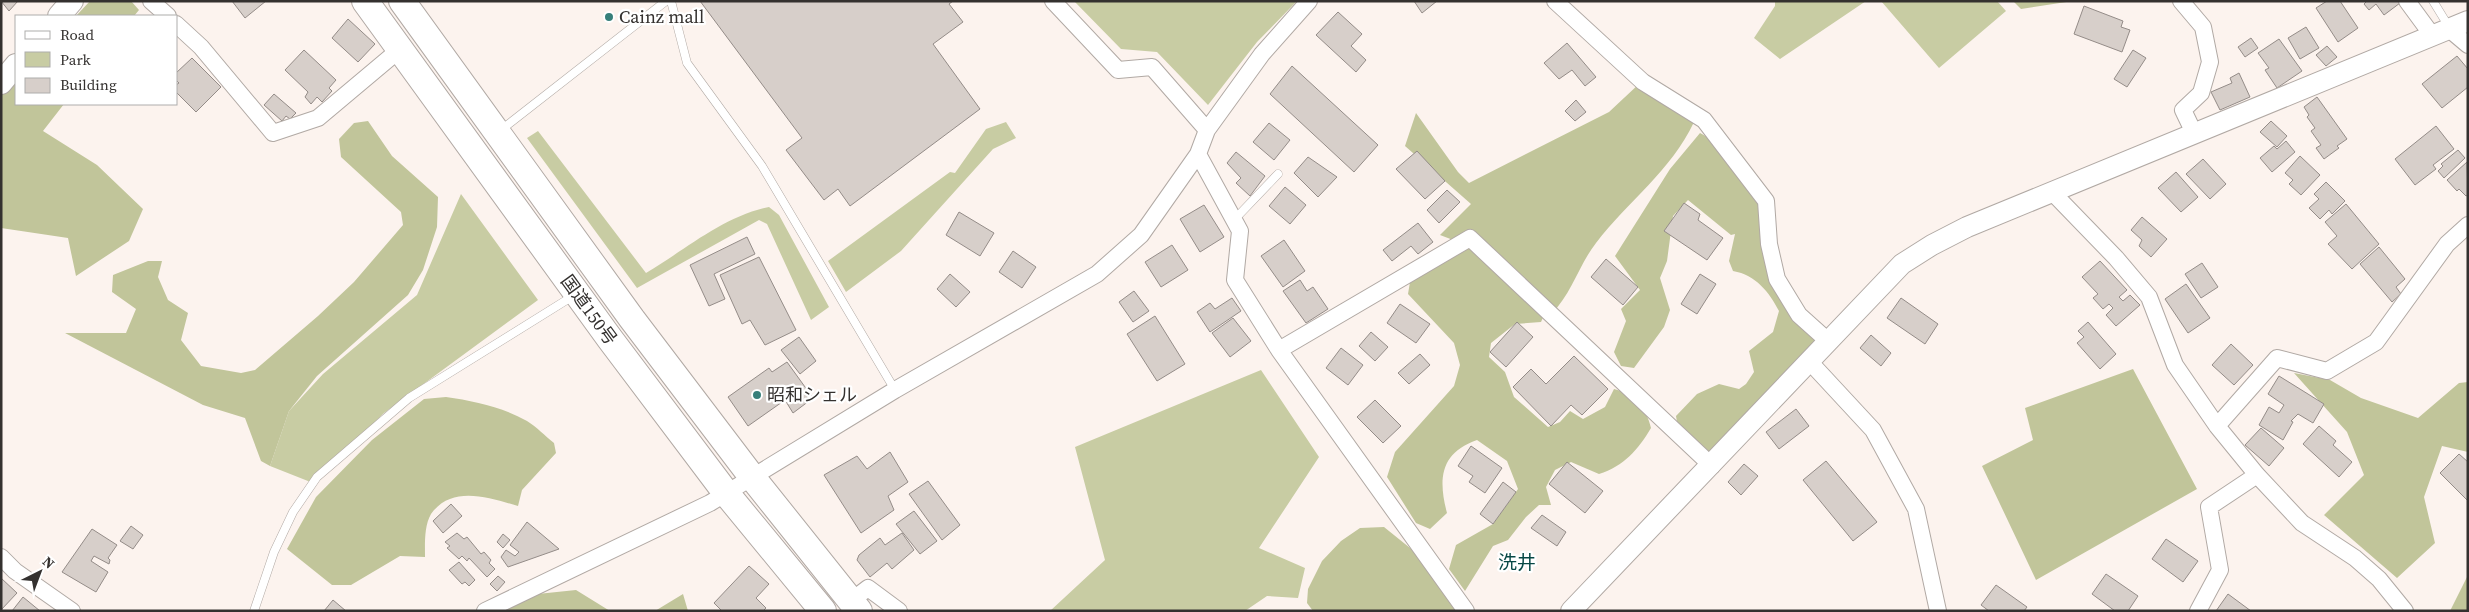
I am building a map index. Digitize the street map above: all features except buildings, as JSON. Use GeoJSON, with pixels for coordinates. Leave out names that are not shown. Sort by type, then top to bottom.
{"type":"FeatureCollection","features":[{"type":"Feature","properties":{"kind":"highway","name":"国道150号"},"geometry":{"type":"LineString","coordinates":[[365,1],[577,293],[726,493],[823,611]]}},
{"type":"Feature","properties":{"kind":"highway","name":"国道150号"},"geometry":{"type":"LineString","coordinates":[[402,1],[632,319],[752,477],[855,606]]}},
{"type":"Feature","properties":{"kind":"main road"},"geometry":{"type":"LineString","coordinates":[[60,15],[72,1]]}},
{"type":"Feature","properties":{"kind":"main road"},"geometry":{"type":"LineString","coordinates":[[1,82],[15,66]]}},
{"type":"Feature","properties":{"kind":"street"},"geometry":{"type":"LineString","coordinates":[[151,1],[167,15]]}},
{"type":"Feature","properties":{"kind":"street"},"geometry":{"type":"LineString","coordinates":[[1053,1],[1118,70],[1152,67],[1207,130]]}},
{"type":"Feature","properties":{"kind":"street"},"geometry":{"type":"LineString","coordinates":[[485,611],[654,531],[726,493],[894,390],[1097,274],[1141,235],[1198,154],[1207,130],[1262,54],[1309,1]]}},
{"type":"Feature","properties":{"kind":"street"},"geometry":{"type":"LineString","coordinates":[[1555,1],[1643,82],[1704,120],[1766,201],[1769,244],[1777,279],[1799,315],[1828,341]]}},
{"type":"Feature","properties":{"kind":"street"},"geometry":{"type":"LineString","coordinates":[[2181,1],[2203,27],[2210,62],[2201,93],[2183,110],[2194,133]]}},
{"type":"Feature","properties":{"kind":"street"},"geometry":{"type":"LineString","coordinates":[[2407,1],[2441,32],[2468,45]]}},
{"type":"Feature","properties":{"kind":"street"},"geometry":{"type":"LineString","coordinates":[[1571,611],[1712,466],[1902,264],[1966,227],[2053,193],[2468,21]]}},
{"type":"Feature","properties":{"kind":"street"},"geometry":{"type":"LineString","coordinates":[[178,26],[201,47],[273,133],[318,118],[400,50]]}},
{"type":"Feature","properties":{"kind":"street"},"geometry":{"type":"LineString","coordinates":[[1198,154],[1240,231],[1235,280],[1279,350],[1466,611]]}},
{"type":"Feature","properties":{"kind":"street"},"geometry":{"type":"LineString","coordinates":[[2053,193],[2116,258],[2149,297],[2175,364],[2217,426],[2257,475],[2302,523],[2354,558],[2379,579],[2405,611]]}},
{"type":"Feature","properties":{"kind":"street"},"geometry":{"type":"LineString","coordinates":[[2217,426],[2277,358],[2327,370],[2376,342],[2446,244],[2468,225]]}},
{"type":"Feature","properties":{"kind":"street"},"geometry":{"type":"LineString","coordinates":[[1279,350],[1470,238],[1712,466]]}},
{"type":"Feature","properties":{"kind":"street"},"geometry":{"type":"LineString","coordinates":[[1809,361],[1873,430],[1916,509],[1938,611]]}},
{"type":"Feature","properties":{"kind":"street"},"geometry":{"type":"LineString","coordinates":[[2198,611],[2220,570],[2209,507],[2257,475]]}},
{"type":"Feature","properties":{"kind":"street"},"geometry":{"type":"LineString","coordinates":[[1,557],[14,571],[72,611]]}},
{"type":"Feature","properties":{"kind":"street"},"geometry":{"type":"LineString","coordinates":[[855,606],[868,588],[899,611]]}},
{"type":"Feature","properties":{"kind":"lane"},"geometry":{"type":"LineString","coordinates":[[497,132],[666,1]]}},
{"type":"Feature","properties":{"kind":"lane"},"geometry":{"type":"LineString","coordinates":[[671,1],[688,63],[762,166],[894,390]]}},
{"type":"Feature","properties":{"kind":"lane"},"geometry":{"type":"LineString","coordinates":[[2433,1],[2441,32]]}},
{"type":"Feature","properties":{"kind":"lane"},"geometry":{"type":"LineString","coordinates":[[1234,220],[1278,174]]}},
{"type":"Feature","properties":{"kind":"lane"},"geometry":{"type":"LineString","coordinates":[[254,611],[274,552],[293,512],[317,477],[409,398],[577,293]]}},
{"type":"Feature","properties":{"kind":"green space"},"geometry":{"type":"Polygon","coordinates":[[[90,1],[131,1],[139,10],[135,15],[77,15],[90,1]]]}},
{"type":"Feature","properties":{"kind":"green space"},"geometry":{"type":"Polygon","coordinates":[[[1074,1],[1297,1],[1257,42],[1208,105],[1157,52],[1121,49],[1074,1]]]}},
{"type":"Feature","properties":{"kind":"green space"},"geometry":{"type":"Polygon","coordinates":[[[1775,1],[1866,1],[1780,59],[1754,38],[1775,6],[1775,1]]]}},
{"type":"Feature","properties":{"kind":"green space"},"geometry":{"type":"Polygon","coordinates":[[[1881,1],[1997,1],[2006,11],[1939,68],[1881,1]]]}},
{"type":"Feature","properties":{"kind":"green space"},"geometry":{"type":"Polygon","coordinates":[[[2013,1],[2073,1],[2021,9],[2013,1]]]}},
{"type":"Feature","properties":{"kind":"green space"},"geometry":{"type":"Polygon","coordinates":[[[15,79],[15,105],[63,105],[43,131],[97,165],[143,209],[129,241],[76,276],[68,238],[1,228],[1,94],[15,79]]]}},
{"type":"Feature","properties":{"kind":"green space"},"geometry":{"type":"Polygon","coordinates":[[[1640,83],[1694,122],[1684,140],[1661,171],[1596,243],[1558,306],[1551,314],[1545,313],[1541,322],[1515,324],[1491,343],[1489,357],[1505,372],[1514,397],[1548,427],[1560,422],[1570,411],[1583,419],[1605,407],[1614,389],[1627,394],[1643,408],[1651,428],[1630,456],[1608,471],[1599,474],[1571,462],[1555,470],[1546,487],[1551,505],[1539,505],[1526,517],[1508,540],[1493,546],[1465,591],[1449,569],[1456,545],[1493,524],[1518,489],[1507,461],[1477,440],[1455,452],[1449,460],[1443,478],[1444,501],[1447,513],[1430,529],[1416,523],[1387,477],[1395,452],[1454,386],[1460,365],[1454,343],[1408,294],[1410,282],[1460,249],[1474,248],[1440,235],[1471,204],[1405,146],[1416,113],[1458,172],[1469,183],[1609,112],[1640,83]]]}},
{"type":"Feature","properties":{"kind":"green space"},"geometry":{"type":"Polygon","coordinates":[[[368,121],[392,156],[438,197],[437,227],[423,270],[408,295],[317,376],[289,411],[270,466],[261,461],[245,418],[203,405],[65,333],[126,333],[136,309],[112,292],[113,275],[148,261],[162,261],[158,277],[168,300],[188,313],[181,340],[201,366],[241,373],[255,370],[354,282],[403,225],[401,212],[341,157],[339,139],[354,123],[368,121]]]}},
{"type":"Feature","properties":{"kind":"green space"},"geometry":{"type":"Polygon","coordinates":[[[1006,122],[1016,138],[993,149],[901,251],[846,292],[828,261],[950,172],[955,173],[986,129],[1006,122]]]}},
{"type":"Feature","properties":{"kind":"green space"},"geometry":{"type":"Polygon","coordinates":[[[538,131],[646,273],[721,226],[752,211],[769,207],[779,215],[829,307],[811,320],[767,224],[759,220],[637,288],[527,138],[538,131]]]}},
{"type":"Feature","properties":{"kind":"green space"},"geometry":{"type":"Polygon","coordinates":[[[1700,133],[1709,138],[1757,190],[1777,279],[1825,343],[1716,465],[1680,441],[1676,416],[1697,394],[1719,384],[1739,389],[1746,384],[1754,372],[1749,351],[1773,332],[1779,311],[1761,285],[1748,276],[1733,271],[1729,261],[1735,234],[1731,235],[1688,200],[1673,216],[1667,261],[1660,278],[1670,310],[1664,327],[1634,368],[1621,366],[1614,352],[1626,321],[1621,309],[1640,290],[1615,256],[1670,169],[1700,133]]]}},
{"type":"Feature","properties":{"kind":"green space"},"geometry":{"type":"Polygon","coordinates":[[[461,194],[538,300],[384,413],[313,483],[270,466],[289,411],[323,374],[417,295],[461,194]]]}},
{"type":"Feature","properties":{"kind":"green space"},"geometry":{"type":"Polygon","coordinates":[[[2133,369],[2197,489],[2036,580],[1982,466],[2033,440],[2025,408],[2133,369]]]}},
{"type":"Feature","properties":{"kind":"green space"},"geometry":{"type":"Polygon","coordinates":[[[1261,370],[1319,457],[1259,548],[1305,568],[1298,598],[1267,596],[1245,611],[1050,611],[1105,560],[1075,447],[1261,370]]]}},
{"type":"Feature","properties":{"kind":"green space"},"geometry":{"type":"Polygon","coordinates":[[[2294,373],[2330,380],[2361,398],[2418,418],[2459,383],[2468,382],[2468,452],[2442,446],[2424,497],[2435,543],[2397,578],[2324,515],[2364,475],[2347,432],[2294,373]]]}},
{"type":"Feature","properties":{"kind":"green space"},"geometry":{"type":"Polygon","coordinates":[[[446,397],[498,408],[508,412],[531,423],[554,443],[556,453],[522,490],[518,506],[484,497],[460,496],[450,499],[431,514],[425,535],[425,557],[400,556],[351,585],[332,585],[287,549],[316,497],[372,440],[424,399],[446,397]]]}},
{"type":"Feature","properties":{"kind":"green space"},"geometry":{"type":"Polygon","coordinates":[[[1384,527],[1420,556],[1456,611],[1313,611],[1307,603],[1308,589],[1322,561],[1341,541],[1360,528],[1384,527]]]}},
{"type":"Feature","properties":{"kind":"green space"},"geometry":{"type":"Polygon","coordinates":[[[2468,575],[2468,611],[2450,611],[2468,575]]]}},
{"type":"Feature","properties":{"kind":"green space"},"geometry":{"type":"Polygon","coordinates":[[[576,590],[610,611],[497,611],[528,595],[576,590]]]}},
{"type":"Feature","properties":{"kind":"green space"},"geometry":{"type":"Polygon","coordinates":[[[683,594],[688,611],[655,611],[683,594]]]}},
{"type":"Feature","properties":{"kind":"place","name":"Cainz mall"},"geometry":{"type":"Point","coordinates":[609,17]}},
{"type":"Feature","properties":{"kind":"place","name":"昭和シェル"},"geometry":{"type":"Point","coordinates":[757,395]}},
{"type":"Feature","properties":{"kind":"district","name":"洗井"},"geometry":{"type":"Point","coordinates":[1517,562]}}]}
